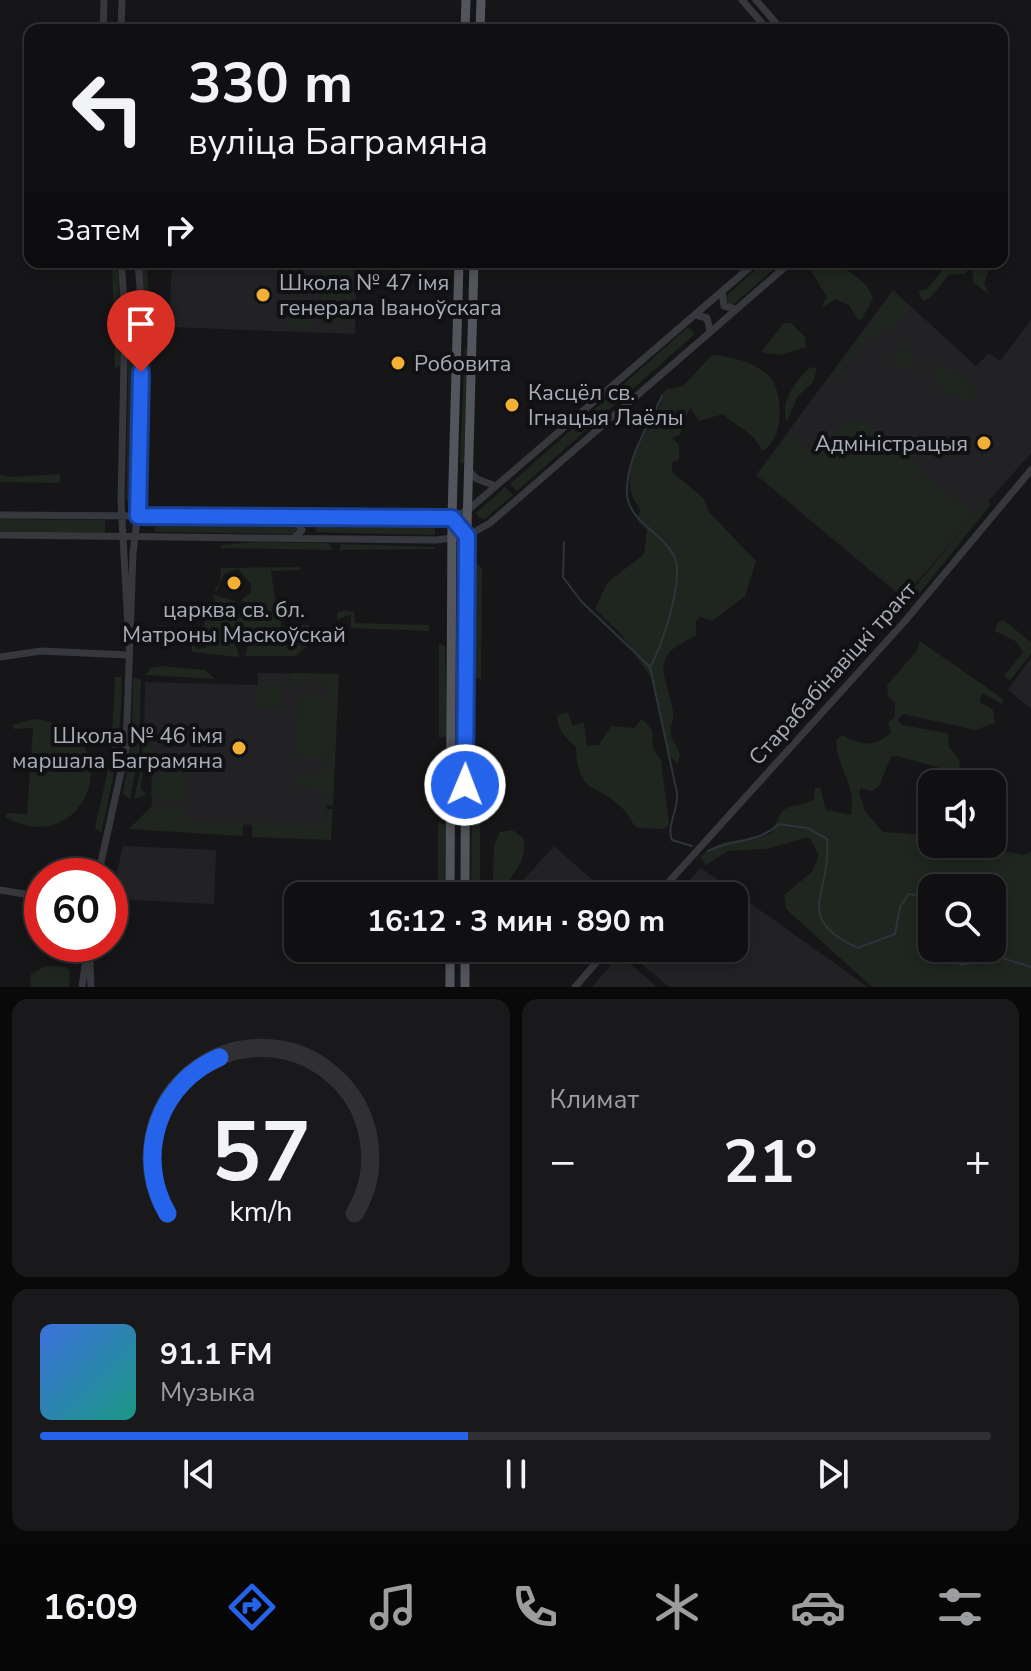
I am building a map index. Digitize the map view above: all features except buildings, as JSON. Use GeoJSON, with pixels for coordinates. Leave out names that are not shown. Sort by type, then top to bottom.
{"type":"FeatureCollection","features":[{"type":"Feature","properties":{"kind":"main road"},"geometry":{"type":"LineString","coordinates":[[465,24],[466,0]]}},
{"type":"Feature","properties":{"kind":"main road"},"geometry":{"type":"LineString","coordinates":[[480,24],[481,0]]}},
{"type":"Feature","properties":{"kind":"main road"},"geometry":{"type":"LineString","coordinates":[[450,882],[452,518],[459,268]]}},
{"type":"Feature","properties":{"kind":"main road"},"geometry":{"type":"LineString","coordinates":[[465,882],[467,536],[474,268]]}},
{"type":"Feature","properties":{"kind":"main road"},"geometry":{"type":"LineString","coordinates":[[457,334],[463,340],[472,334]]}},
{"type":"Feature","properties":{"kind":"main road"},"geometry":{"type":"LineString","coordinates":[[456,349],[463,343],[471,350]]}},
{"type":"Feature","properties":{"kind":"main road"},"geometry":{"type":"LineString","coordinates":[[451,704],[459,711],[466,704]]}},
{"type":"Feature","properties":{"kind":"main road"},"geometry":{"type":"LineString","coordinates":[[451,719],[459,714],[466,719]]}},
{"type":"Feature","properties":{"kind":"main road"},"geometry":{"type":"LineString","coordinates":[[450,962],[450,987]]}},
{"type":"Feature","properties":{"kind":"main road"},"geometry":{"type":"LineString","coordinates":[[465,962],[465,987]]}},
{"type":"Feature","properties":{"kind":"street"},"geometry":{"type":"LineString","coordinates":[[103,24],[104,0]]}},
{"type":"Feature","properties":{"kind":"street"},"geometry":{"type":"LineString","coordinates":[[121,24],[122,0]]}},
{"type":"Feature","properties":{"kind":"street"},"geometry":{"type":"LineString","coordinates":[[742,0],[763,24]]}},
{"type":"Feature","properties":{"kind":"street"},"geometry":{"type":"LineString","coordinates":[[756,0],[777,24]]}},
{"type":"Feature","properties":{"kind":"street"},"geometry":{"type":"LineString","coordinates":[[122,268],[125,312],[121,516],[129,633]]}},
{"type":"Feature","properties":{"kind":"street"},"geometry":{"type":"LineString","coordinates":[[102,858],[123,772],[138,516],[142,312],[139,268]]}},
{"type":"Feature","properties":{"kind":"street"},"geometry":{"type":"LineString","coordinates":[[0,515],[452,518],[468,510],[749,268]]}},
{"type":"Feature","properties":{"kind":"street"},"geometry":{"type":"LineString","coordinates":[[0,535],[452,539],[467,536],[490,523],[784,268]]}},
{"type":"Feature","properties":{"kind":"street"},"geometry":{"type":"LineString","coordinates":[[722,292],[724,306],[736,309]]}},
{"type":"Feature","properties":{"kind":"street"},"geometry":{"type":"LineString","coordinates":[[124,296],[133,303],[141,294]]}},
{"type":"Feature","properties":{"kind":"street"},"geometry":{"type":"LineString","coordinates":[[125,312],[134,305],[142,312]]}},
{"type":"Feature","properties":{"kind":"street"},"geometry":{"type":"LineString","coordinates":[[695,315],[707,318],[710,331]]}},
{"type":"Feature","properties":{"kind":"street","name":"Старабабінавіцкі тракт"},"geometry":{"type":"LineString","coordinates":[[669,882],[905,621],[1031,470]]}},
{"type":"Feature","properties":{"kind":"street"},"geometry":{"type":"LineString","coordinates":[[469,471],[477,479],[496,486]]}},
{"type":"Feature","properties":{"kind":"street"},"geometry":{"type":"LineString","coordinates":[[291,518],[299,520],[302,530],[292,538]]}},
{"type":"Feature","properties":{"kind":"street"},"geometry":{"type":"LineString","coordinates":[[452,518],[467,536]]}},
{"type":"Feature","properties":{"kind":"street"},"geometry":{"type":"LineString","coordinates":[[319,519],[311,528],[320,538]]}},
{"type":"Feature","properties":{"kind":"street"},"geometry":{"type":"LineString","coordinates":[[0,657],[41,651],[128,655]]}},
{"type":"Feature","properties":{"kind":"street"},"geometry":{"type":"LineString","coordinates":[[451,819],[465,818]]}},
{"type":"Feature","properties":{"kind":"street"},"geometry":{"type":"LineString","coordinates":[[0,890],[24,894]]}},
{"type":"Feature","properties":{"kind":"street"},"geometry":{"type":"LineString","coordinates":[[82,987],[86,962]]}},
{"type":"Feature","properties":{"kind":"street"},"geometry":{"type":"LineString","coordinates":[[90,962],[91,987]]}},
{"type":"Feature","properties":{"kind":"street"},"geometry":{"type":"LineString","coordinates":[[575,987],[597,962]]}},
{"type":"Feature","properties":{"kind":"shaded area"},"geometry":{"type":"Polygon","coordinates":[[[112,268],[117,268],[121,314],[120,366],[115,369],[112,268]]]}},
{"type":"Feature","properties":{"kind":"shaded area"},"geometry":{"type":"Polygon","coordinates":[[[141,268],[147,268],[151,345],[146,340],[141,268]]]}},
{"type":"Feature","properties":{"kind":"shaded area","name":"Школа № 47 імя генерала Іваноўскага"},"geometry":{"type":"Polygon","coordinates":[[[172,268],[357,268],[355,334],[169,327],[172,268]]]}},
{"type":"Feature","properties":{"kind":"shaded area"},"geometry":{"type":"Polygon","coordinates":[[[324,268],[351,268],[350,311],[341,323],[331,323],[323,313],[324,268]]]}},
{"type":"Feature","properties":{"kind":"shaded area"},"geometry":{"type":"Polygon","coordinates":[[[757,268],[775,268],[734,304],[728,304],[726,296],[757,268]]]}},
{"type":"Feature","properties":{"kind":"shaded area"},"geometry":{"type":"Polygon","coordinates":[[[842,268],[866,286],[873,299],[862,319],[858,320],[849,305],[836,299],[821,308],[827,297],[810,269],[842,268]]]}},
{"type":"Feature","properties":{"kind":"shaded area"},"geometry":{"type":"Polygon","coordinates":[[[944,268],[969,268],[965,274],[949,275],[930,298],[923,301],[918,292],[928,288],[944,268]]]}},
{"type":"Feature","properties":{"kind":"shaded area"},"geometry":{"type":"Polygon","coordinates":[[[972,268],[988,268],[984,284],[989,294],[974,283],[972,268]]]}},
{"type":"Feature","properties":{"kind":"shaded area"},"geometry":{"type":"Polygon","coordinates":[[[893,290],[976,366],[989,353],[1000,361],[1031,320],[1031,453],[903,598],[756,475],[893,290]]]}},
{"type":"Feature","properties":{"kind":"shaded area"},"geometry":{"type":"Polygon","coordinates":[[[893,293],[909,307],[896,323],[866,340],[830,383],[828,381],[893,293]]]}},
{"type":"Feature","properties":{"kind":"shaded area"},"geometry":{"type":"Polygon","coordinates":[[[289,305],[310,305],[310,329],[289,328],[289,305]]]}},
{"type":"Feature","properties":{"kind":"shaded area"},"geometry":{"type":"Polygon","coordinates":[[[134,308],[138,311],[135,500],[126,500],[129,312],[134,308]]]}},
{"type":"Feature","properties":{"kind":"shaded area"},"geometry":{"type":"Polygon","coordinates":[[[784,323],[791,323],[805,337],[806,347],[781,355],[761,352],[784,323]]]}},
{"type":"Feature","properties":{"kind":"shaded area"},"geometry":{"type":"Polygon","coordinates":[[[688,327],[695,334],[517,491],[510,484],[688,327]]]}},
{"type":"Feature","properties":{"kind":"shaded area"},"geometry":{"type":"Polygon","coordinates":[[[908,339],[918,376],[903,363],[899,367],[890,360],[908,339]]]}},
{"type":"Feature","properties":{"kind":"shaded area"},"geometry":{"type":"Polygon","coordinates":[[[465,346],[464,463],[460,463],[465,346]]]}},
{"type":"Feature","properties":{"kind":"shaded area"},"geometry":{"type":"Polygon","coordinates":[[[151,350],[149,454],[146,456],[146,354],[151,350]]]}},
{"type":"Feature","properties":{"kind":"shaded area"},"geometry":{"type":"Polygon","coordinates":[[[712,355],[740,360],[766,373],[777,390],[780,414],[775,437],[762,451],[750,435],[723,414],[699,421],[690,407],[680,434],[672,438],[679,445],[679,460],[672,462],[672,472],[703,498],[710,513],[756,561],[745,596],[712,621],[700,617],[696,621],[696,636],[671,651],[666,658],[664,675],[673,714],[671,735],[678,749],[677,763],[669,755],[652,679],[621,634],[595,609],[607,583],[644,554],[647,530],[638,522],[640,509],[633,499],[629,478],[639,446],[661,404],[660,396],[667,389],[683,386],[712,355]]]}},
{"type":"Feature","properties":{"kind":"shaded area"},"geometry":{"type":"Polygon","coordinates":[[[940,365],[966,379],[963,387],[974,386],[971,401],[947,393],[938,386],[932,373],[940,365]]]}},
{"type":"Feature","properties":{"kind":"shaded area"},"geometry":{"type":"Polygon","coordinates":[[[817,367],[813,382],[798,396],[787,421],[785,407],[790,393],[809,368],[817,367]]]}},
{"type":"Feature","properties":{"kind":"shaded area"},"geometry":{"type":"Polygon","coordinates":[[[859,419],[911,451],[923,476],[974,511],[903,595],[758,475],[789,434],[813,452],[850,420],[859,419]]]}},
{"type":"Feature","properties":{"kind":"shaded area"},"geometry":{"type":"Polygon","coordinates":[[[0,474],[9,477],[60,474],[60,483],[0,482],[0,474]]]}},
{"type":"Feature","properties":{"kind":"shaded area"},"geometry":{"type":"Polygon","coordinates":[[[505,487],[513,495],[485,519],[479,518],[476,513],[505,487]]]}},
{"type":"Feature","properties":{"kind":"shaded area"},"geometry":{"type":"Polygon","coordinates":[[[987,501],[991,504],[910,605],[904,600],[987,501]]]}},
{"type":"Feature","properties":{"kind":"shaded area"},"geometry":{"type":"Polygon","coordinates":[[[0,519],[105,520],[105,533],[0,531],[0,519]]]}},
{"type":"Feature","properties":{"kind":"shaded area"},"geometry":{"type":"Polygon","coordinates":[[[156,521],[292,522],[298,528],[293,534],[155,532],[156,521]]]}},
{"type":"Feature","properties":{"kind":"shaded area"},"geometry":{"type":"Polygon","coordinates":[[[321,522],[435,523],[435,535],[317,532],[314,526],[321,522]]]}},
{"type":"Feature","properties":{"kind":"shaded area"},"geometry":{"type":"Polygon","coordinates":[[[254,542],[329,543],[333,550],[220,548],[223,545],[254,542]]]}},
{"type":"Feature","properties":{"kind":"shaded area"},"geometry":{"type":"Polygon","coordinates":[[[341,544],[435,547],[435,549],[339,550],[341,544]]]}},
{"type":"Feature","properties":{"kind":"shaded area"},"geometry":{"type":"Polygon","coordinates":[[[458,562],[462,562],[460,708],[457,706],[458,562]]]}},
{"type":"Feature","properties":{"kind":"shaded area"},"geometry":{"type":"Polygon","coordinates":[[[475,562],[482,568],[481,679],[472,677],[475,562]]]}},
{"type":"Feature","properties":{"kind":"shaded area"},"geometry":{"type":"Polygon","coordinates":[[[300,567],[300,570],[271,571],[275,599],[281,600],[281,627],[309,625],[311,642],[296,656],[245,656],[249,642],[242,634],[236,644],[239,657],[192,652],[192,642],[196,643],[195,649],[206,648],[201,639],[206,613],[215,601],[213,595],[235,601],[232,607],[245,615],[250,607],[241,600],[251,592],[251,584],[238,569],[224,574],[217,591],[214,591],[220,583],[221,568],[300,567]]]}},
{"type":"Feature","properties":{"kind":"shaded area"},"geometry":{"type":"Polygon","coordinates":[[[344,610],[354,612],[355,623],[429,625],[429,631],[351,628],[351,614],[337,620],[337,613],[344,610]]]}},
{"type":"Feature","properties":{"kind":"shaded area"},"geometry":{"type":"Polygon","coordinates":[[[1003,620],[1031,642],[1031,654],[1010,680],[1004,676],[1023,653],[1017,642],[995,631],[998,622],[1003,620]]]}},
{"type":"Feature","properties":{"kind":"shaded area"},"geometry":{"type":"Polygon","coordinates":[[[920,641],[1003,699],[1002,704],[984,694],[981,696],[980,702],[993,710],[995,723],[975,730],[903,714],[898,720],[901,725],[948,733],[949,747],[959,759],[960,767],[948,770],[891,757],[879,786],[872,791],[861,788],[859,792],[865,811],[883,832],[918,834],[918,858],[1006,858],[1006,852],[1024,855],[1031,852],[1031,987],[872,987],[786,909],[784,895],[812,872],[819,856],[809,837],[766,849],[728,851],[706,865],[700,857],[726,842],[772,833],[784,809],[814,799],[815,788],[820,788],[826,810],[851,815],[851,794],[836,740],[842,735],[862,743],[873,743],[891,733],[888,723],[895,716],[895,703],[888,696],[887,685],[916,652],[920,641]]]}},
{"type":"Feature","properties":{"kind":"shaded area"},"geometry":{"type":"Polygon","coordinates":[[[439,643],[445,646],[447,736],[439,738],[439,643]]]}},
{"type":"Feature","properties":{"kind":"shaded area"},"geometry":{"type":"Polygon","coordinates":[[[1031,658],[1031,709],[1008,690],[1031,658]]]}},
{"type":"Feature","properties":{"kind":"shaded area"},"geometry":{"type":"Polygon","coordinates":[[[162,666],[205,670],[215,679],[146,675],[151,668],[162,666]]]}},
{"type":"Feature","properties":{"kind":"shaded area","name":"Школа № 46 імя маршала Баграмяна"},"geometry":{"type":"Polygon","coordinates":[[[258,673],[332,674],[326,827],[151,822],[154,755],[144,740],[145,682],[258,685],[258,673]]]}},
{"type":"Feature","properties":{"kind":"shaded area"},"geometry":{"type":"Polygon","coordinates":[[[292,673],[339,674],[333,806],[326,805],[325,791],[298,786],[298,775],[328,776],[317,774],[328,761],[330,691],[318,678],[292,687],[292,673]]]}},
{"type":"Feature","properties":{"kind":"shaded area"},"geometry":{"type":"Polygon","coordinates":[[[115,677],[122,677],[119,737],[101,833],[95,827],[111,757],[115,677]]]}},
{"type":"Feature","properties":{"kind":"shaded area"},"geometry":{"type":"Polygon","coordinates":[[[133,677],[141,680],[139,752],[130,799],[123,794],[132,739],[133,677]]]}},
{"type":"Feature","properties":{"kind":"shaded area"},"geometry":{"type":"Polygon","coordinates":[[[259,682],[282,683],[282,708],[259,708],[259,682]]]}},
{"type":"Feature","properties":{"kind":"shaded area"},"geometry":{"type":"Polygon","coordinates":[[[300,695],[327,696],[325,758],[297,757],[300,695]]]}},
{"type":"Feature","properties":{"kind":"shaded area"},"geometry":{"type":"Polygon","coordinates":[[[567,712],[573,726],[584,722],[587,746],[599,745],[611,726],[634,728],[642,719],[652,730],[653,749],[661,760],[669,825],[663,829],[637,828],[622,808],[584,781],[577,763],[576,747],[559,726],[557,716],[567,712]]]}},
{"type":"Feature","properties":{"kind":"shaded area"},"geometry":{"type":"Polygon","coordinates":[[[33,719],[64,728],[83,745],[91,766],[88,789],[77,809],[59,823],[34,827],[5,817],[8,813],[27,814],[33,728],[14,729],[12,725],[33,719]]]}},
{"type":"Feature","properties":{"kind":"shaded area"},"geometry":{"type":"Polygon","coordinates":[[[144,725],[154,725],[146,737],[155,753],[154,799],[151,797],[152,768],[143,767],[141,789],[146,795],[134,799],[142,763],[144,725]]]}},
{"type":"Feature","properties":{"kind":"shaded area"},"geometry":{"type":"Polygon","coordinates":[[[158,756],[187,758],[187,797],[183,801],[156,800],[158,756]]]}},
{"type":"Feature","properties":{"kind":"shaded area"},"geometry":{"type":"Polygon","coordinates":[[[472,783],[480,784],[480,882],[471,882],[472,783]]]}},
{"type":"Feature","properties":{"kind":"shaded area"},"geometry":{"type":"Polygon","coordinates":[[[152,806],[181,807],[191,822],[243,823],[243,836],[129,829],[152,806]]]}},
{"type":"Feature","properties":{"kind":"shaded area"},"geometry":{"type":"Polygon","coordinates":[[[327,809],[333,809],[331,840],[252,837],[252,823],[325,826],[327,809]]]}},
{"type":"Feature","properties":{"kind":"shaded area"},"geometry":{"type":"Polygon","coordinates":[[[438,822],[446,825],[445,882],[438,882],[438,822]]]}},
{"type":"Feature","properties":{"kind":"shaded area"},"geometry":{"type":"Polygon","coordinates":[[[512,830],[523,838],[524,854],[509,882],[492,882],[495,843],[500,832],[512,830]]]}},
{"type":"Feature","properties":{"kind":"shaded area"},"geometry":{"type":"Polygon","coordinates":[[[123,846],[216,850],[214,904],[128,900],[128,858],[120,858],[123,846]]]}},
{"type":"Feature","properties":{"kind":"shaded area"},"geometry":{"type":"Polygon","coordinates":[[[554,846],[595,882],[522,882],[554,846]]]}},
{"type":"Feature","properties":{"kind":"shaded area"},"geometry":{"type":"Polygon","coordinates":[[[701,868],[721,882],[688,882],[701,868]]]}},
{"type":"Feature","properties":{"kind":"shaded area"},"geometry":{"type":"Polygon","coordinates":[[[748,901],[868,987],[669,987],[639,962],[748,962],[748,901]]]}},
{"type":"Feature","properties":{"kind":"shaded area"},"geometry":{"type":"Polygon","coordinates":[[[613,962],[628,962],[657,987],[592,987],[613,962]]]}},
{"type":"Feature","properties":{"kind":"shaded area"},"geometry":{"type":"Polygon","coordinates":[[[46,966],[66,967],[70,971],[69,987],[30,987],[31,974],[46,966]]]}},
{"type":"Feature","properties":{"kind":"waterway"},"geometry":{"type":"LineString","coordinates":[[662,396],[634,456],[627,494],[634,512],[669,548],[677,566],[671,612],[650,667],[677,793],[671,823],[672,840],[692,846]]}},
{"type":"Feature","properties":{"kind":"waterway"},"geometry":{"type":"LineString","coordinates":[[564,542],[563,577],[581,601],[649,666]]}},
{"type":"Feature","properties":{"kind":"waterway"},"geometry":{"type":"LineString","coordinates":[[708,851],[762,835],[779,824],[807,828],[827,839],[820,915],[838,937],[858,948],[895,934],[900,907],[909,894],[918,896]]}},
{"type":"Feature","properties":{"kind":"waterway"},"geometry":{"type":"LineString","coordinates":[[1006,959],[1031,967]]}},
{"type":"Feature","properties":{"kind":"waterway"},"geometry":{"type":"LineString","coordinates":[[959,962],[961,965],[975,962]]}},
{"type":"Feature","properties":{"kind":"place","name":"Школа № 47 імя генерала Іваноўскага"},"geometry":{"type":"Point","coordinates":[263,295]}},
{"type":"Feature","properties":{"kind":"place","name":"Робовита"},"geometry":{"type":"Point","coordinates":[398,363]}},
{"type":"Feature","properties":{"kind":"place","name":"Касцёл св. Ігнацыя Лаёлы"},"geometry":{"type":"Point","coordinates":[512,405]}},
{"type":"Feature","properties":{"kind":"place","name":"Адміністрацыя"},"geometry":{"type":"Point","coordinates":[984,443]}},
{"type":"Feature","properties":{"kind":"place","name":"царква св. бл. Матроны Маскоўскай"},"geometry":{"type":"Point","coordinates":[234,583]}},
{"type":"Feature","properties":{"kind":"place","name":"Школа № 46 імя маршала Баграмяна"},"geometry":{"type":"Point","coordinates":[239,748]}},
{"type":"Feature","properties":{"kind":"route"},"geometry":{"type":"LineString","coordinates":[[141,372],[138,516],[452,518],[467,536],[465,785]]}}]}
